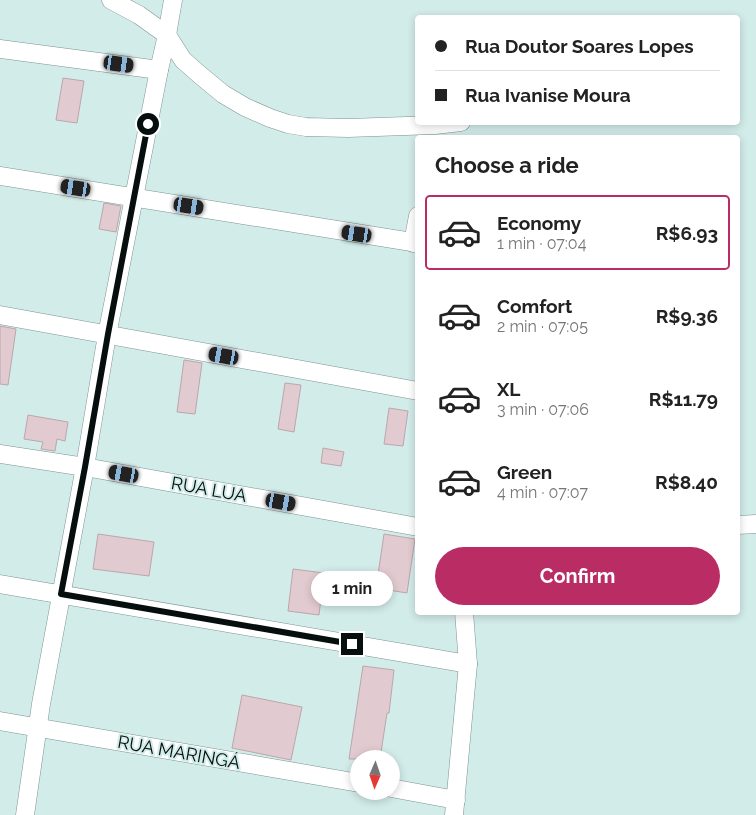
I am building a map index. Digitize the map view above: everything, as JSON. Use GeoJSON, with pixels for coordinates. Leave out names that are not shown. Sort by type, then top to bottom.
{"type":"FeatureCollection","features":[{"type":"Feature","properties":{"kind":"street"},"geometry":{"type":"LineString","coordinates":[[111,0],[139,15],[167,35],[183,60],[223,94],[270,118],[306,127],[433,132],[453,125]]}},
{"type":"Feature","properties":{"kind":"street"},"geometry":{"type":"LineString","coordinates":[[24,815],[37,727],[108,334],[173,0]]}},
{"type":"Feature","properties":{"kind":"street"},"geometry":{"type":"LineString","coordinates":[[0,49],[158,70]]}},
{"type":"Feature","properties":{"kind":"street"},"geometry":{"type":"LineString","coordinates":[[0,176],[415,243]]}},
{"type":"Feature","properties":{"kind":"street"},"geometry":{"type":"LineString","coordinates":[[0,315],[415,390]]}},
{"type":"Feature","properties":{"kind":"street","name":"RUA LUA"},"geometry":{"type":"LineString","coordinates":[[0,454],[85,467],[415,526]]}},
{"type":"Feature","properties":{"kind":"street"},"geometry":{"type":"LineString","coordinates":[[740,525],[756,524]]}},
{"type":"Feature","properties":{"kind":"street"},"geometry":{"type":"LineString","coordinates":[[0,584],[468,664]]}},
{"type":"Feature","properties":{"kind":"street"},"geometry":{"type":"LineString","coordinates":[[400,791],[455,807],[468,664],[464,615]]}},
{"type":"Feature","properties":{"kind":"street","name":"RUA MARINGÁ"},"geometry":{"type":"LineString","coordinates":[[0,721],[350,781]]}},
{"type":"Feature","properties":{"kind":"building"},"geometry":{"type":"Polygon","coordinates":[[[63,78],[84,81],[77,123],[56,120],[63,78]]]}},
{"type":"Feature","properties":{"kind":"building"},"geometry":{"type":"Polygon","coordinates":[[[104,203],[121,206],[116,232],[99,229],[104,203]]]}},
{"type":"Feature","properties":{"kind":"building"},"geometry":{"type":"Polygon","coordinates":[[[0,326],[16,329],[8,385],[0,384],[0,326]]]}},
{"type":"Feature","properties":{"kind":"building"},"geometry":{"type":"Polygon","coordinates":[[[184,360],[202,363],[195,414],[177,412],[184,360]]]}},
{"type":"Feature","properties":{"kind":"building"},"geometry":{"type":"Polygon","coordinates":[[[285,383],[301,385],[294,432],[278,429],[285,383]]]}},
{"type":"Feature","properties":{"kind":"building"},"geometry":{"type":"Polygon","coordinates":[[[389,408],[408,411],[403,446],[384,444],[389,408]]]}},
{"type":"Feature","properties":{"kind":"building"},"geometry":{"type":"Polygon","coordinates":[[[28,415],[68,422],[65,441],[57,439],[55,451],[41,449],[43,442],[24,439],[28,415]]]}},
{"type":"Feature","properties":{"kind":"building"},"geometry":{"type":"Polygon","coordinates":[[[323,448],[344,452],[341,466],[321,463],[323,448]]]}},
{"type":"Feature","properties":{"kind":"building"},"geometry":{"type":"Polygon","coordinates":[[[98,534],[154,542],[149,576],[93,569],[98,534]]]}},
{"type":"Feature","properties":{"kind":"building"},"geometry":{"type":"Polygon","coordinates":[[[384,534],[415,539],[407,593],[376,588],[384,534]]]}},
{"type":"Feature","properties":{"kind":"building"},"geometry":{"type":"Polygon","coordinates":[[[293,569],[324,573],[319,615],[288,611],[293,569]]]}},
{"type":"Feature","properties":{"kind":"building"},"geometry":{"type":"Polygon","coordinates":[[[363,666],[394,670],[389,713],[387,713],[381,750],[350,750],[363,666]]]}},
{"type":"Feature","properties":{"kind":"building"},"geometry":{"type":"Polygon","coordinates":[[[242,695],[302,707],[291,760],[232,748],[242,695]]]}},
{"type":"Feature","properties":{"kind":"route"},"geometry":{"type":"LineString","coordinates":[[148,124],[61,594],[352,644]]}}]}
